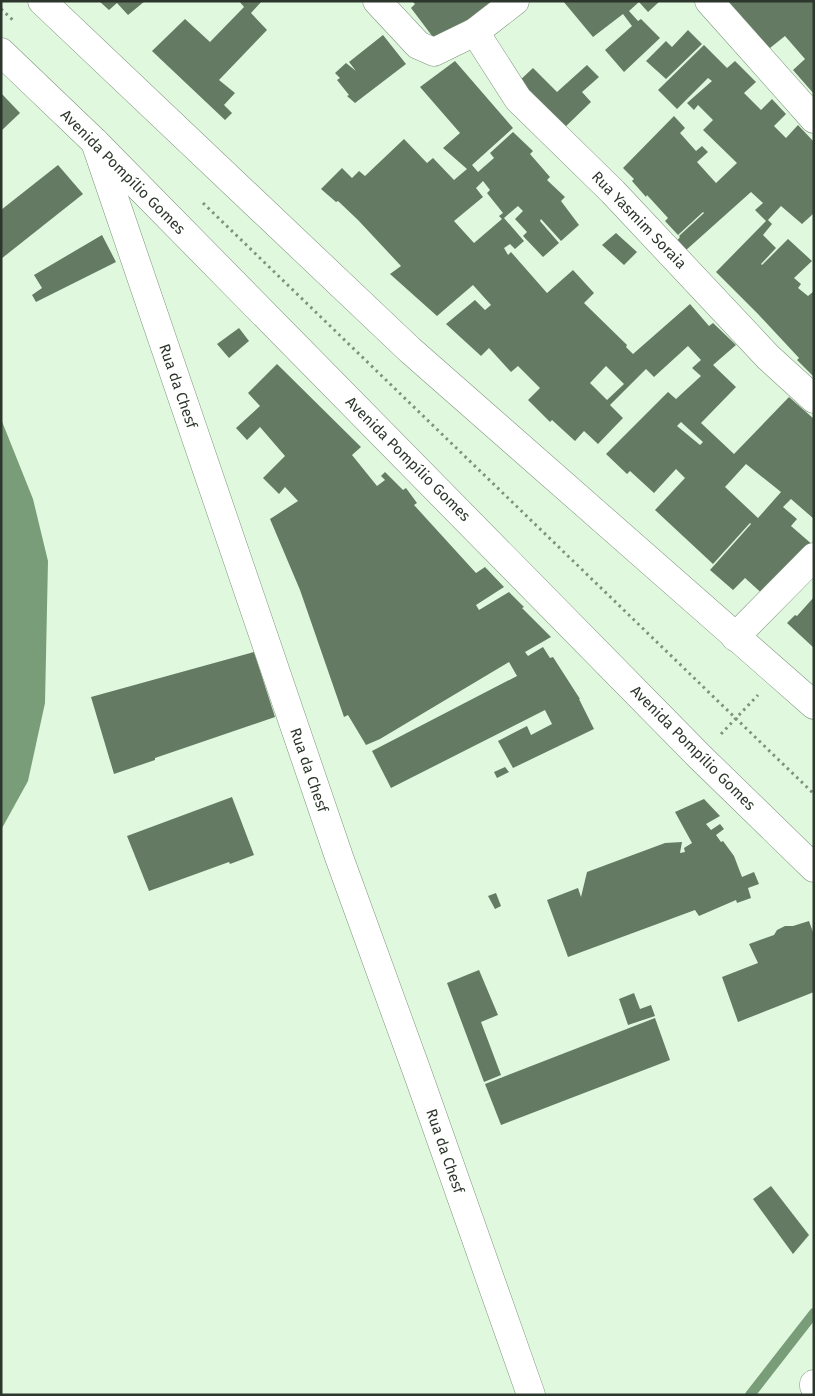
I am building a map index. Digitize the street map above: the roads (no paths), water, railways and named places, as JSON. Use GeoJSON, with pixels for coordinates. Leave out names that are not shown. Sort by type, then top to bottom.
{"type":"FeatureCollection","features":[{"type":"Feature","properties":{"kind":"street"},"geometry":{"type":"LineString","coordinates":[[42,1],[410,350],[814,705]]}},
{"type":"Feature","properties":{"kind":"street"},"geometry":{"type":"LineString","coordinates":[[377,1],[418,45],[434,52],[475,32],[515,1]]}},
{"type":"Feature","properties":{"kind":"street"},"geometry":{"type":"LineString","coordinates":[[709,1],[814,119]]}},
{"type":"Feature","properties":{"kind":"street","name":"Rua Yasmim Soraia"},"geometry":{"type":"LineString","coordinates":[[475,32],[518,98],[613,192],[768,357],[814,399]]}},
{"type":"Feature","properties":{"kind":"street","name":"Avenida Pompílio Gomes"},"geometry":{"type":"LineString","coordinates":[[1,52],[95,142],[699,756],[814,868]]}},
{"type":"Feature","properties":{"kind":"street","name":"Rua da Chesf"},"geometry":{"type":"LineString","coordinates":[[95,142],[339,857],[531,1395]]}},
{"type":"Feature","properties":{"kind":"street"},"geometry":{"type":"LineString","coordinates":[[735,637],[814,557]]}},
{"type":"Feature","properties":{"kind":"waterway"},"geometry":{"type":"LineString","coordinates":[[750,1395],[814,1313]]}}]}
